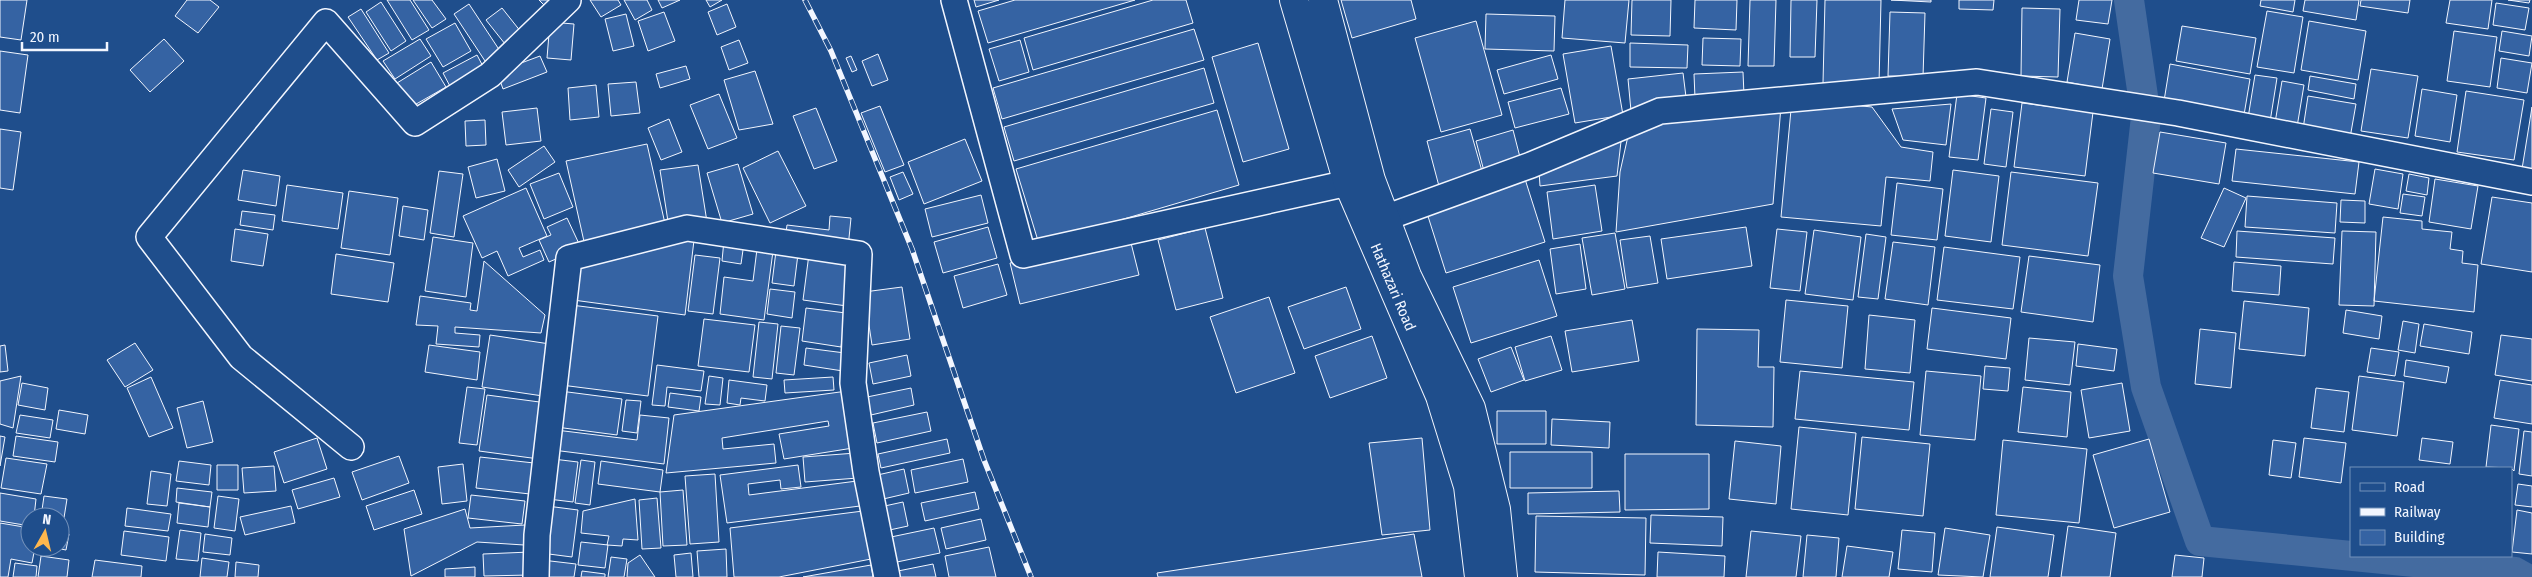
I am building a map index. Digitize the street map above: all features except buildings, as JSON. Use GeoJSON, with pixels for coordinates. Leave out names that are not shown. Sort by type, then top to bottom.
{"type":"FeatureCollection","features":[{"type":"Feature","properties":{"kind":"highway","name":"Hathazari Road"},"geometry":{"type":"LineString","coordinates":[[1294,0],[1348,184],[1440,396],[1468,486],[1478,577]]}},
{"type":"Feature","properties":{"kind":"highway","name":"Hathazari Road"},"geometry":{"type":"LineString","coordinates":[[1323,0],[1371,180],[1407,276],[1471,408],[1496,510],[1503,577]]}},
{"type":"Feature","properties":{"kind":"street"},"geometry":{"type":"LineString","coordinates":[[351,447],[241,357],[149,237],[326,22],[415,123],[490,75],[568,0]]}},
{"type":"Feature","properties":{"kind":"street"},"geometry":{"type":"LineString","coordinates":[[954,0],[1023,255],[1348,184]]}},
{"type":"Feature","properties":{"kind":"street"},"geometry":{"type":"LineString","coordinates":[[1385,218],[1531,165],[1660,110],[1977,82],[2178,113],[2532,182]]}},
{"type":"Feature","properties":{"kind":"street"},"geometry":{"type":"LineString","coordinates":[[536,577],[537,536],[569,258],[687,228],[859,254],[853,383],[866,472],[887,577]]}},
{"type":"Feature","properties":{"kind":"waterway"},"geometry":{"type":"LineString","coordinates":[[2129,0],[2146,117],[2128,276],[2146,387],[2200,541],[2350,556]]}},
{"type":"Feature","properties":{"kind":"waterway"},"geometry":{"type":"LineString","coordinates":[[2363,557],[2515,572],[2524,577]]}},
{"type":"Feature","properties":{"kind":"railway"},"geometry":{"type":"LineString","coordinates":[[805,0],[831,51],[912,249],[984,460],[1031,577]]}}]}
